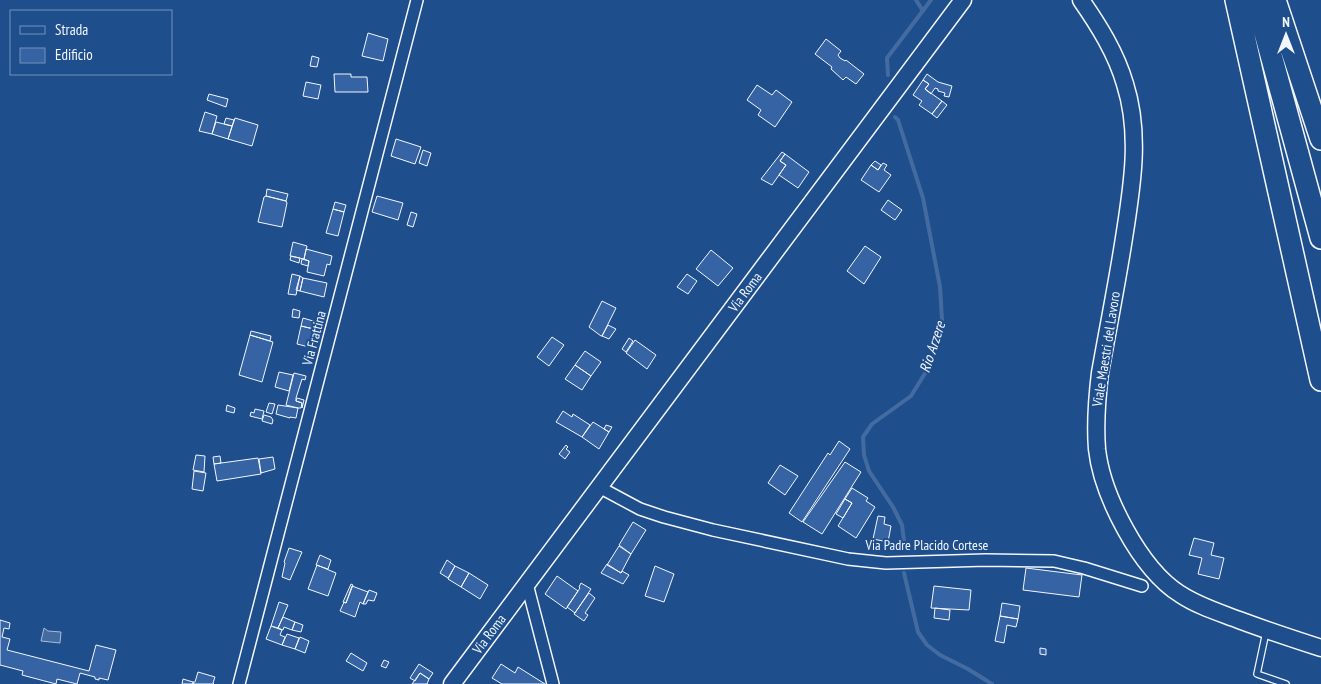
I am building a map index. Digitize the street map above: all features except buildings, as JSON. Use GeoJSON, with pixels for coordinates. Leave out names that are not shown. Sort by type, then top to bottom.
{"type":"FeatureCollection","features":[{"type":"Feature","properties":{"kind":"highway"},"geometry":{"type":"LineString","coordinates":[[1236,0],[1321,380]]}},
{"type":"Feature","properties":{"kind":"highway"},"geometry":{"type":"LineString","coordinates":[[1256,0],[1321,238]]}},
{"type":"Feature","properties":{"kind":"highway"},"geometry":{"type":"LineString","coordinates":[[1275,0],[1321,139]]}},
{"type":"Feature","properties":{"kind":"main road","name":"Via Roma"},"geometry":{"type":"LineString","coordinates":[[452,684],[963,0]]}},
{"type":"Feature","properties":{"kind":"main road","name":"Viale Maestri del Lavoro"},"geometry":{"type":"LineString","coordinates":[[1081,0],[1116,58],[1126,84],[1135,142],[1133,186],[1097,397],[1097,451],[1107,488],[1119,518],[1138,550],[1160,577],[1178,593],[1206,608],[1321,648]]}},
{"type":"Feature","properties":{"kind":"street","name":"Via Frattina"},"geometry":{"type":"LineString","coordinates":[[239,684],[417,0]]}},
{"type":"Feature","properties":{"kind":"street","name":"Via Padre Placido Cortese"},"geometry":{"type":"LineString","coordinates":[[599,487],[640,509],[664,517],[713,530],[848,559],[886,563],[986,560],[1054,561],[1142,586]]}},
{"type":"Feature","properties":{"kind":"street"},"geometry":{"type":"LineString","coordinates":[[527,584],[554,684]]}},
{"type":"Feature","properties":{"kind":"lane"},"geometry":{"type":"LineString","coordinates":[[1266,630],[1257,674],[1286,684]]}},
{"type":"Feature","properties":{"kind":"water"},"geometry":{"type":"Polygon","coordinates":[[[44,628],[48,631],[61,632],[60,643],[41,641],[44,628]]]}},
{"type":"Feature","properties":{"kind":"waterway"},"geometry":{"type":"LineString","coordinates":[[916,0],[923,11]]}},
{"type":"Feature","properties":{"kind":"waterway","name":"Rio Arzere"},"geometry":{"type":"LineString","coordinates":[[888,75],[887,58],[931,0]]}},
{"type":"Feature","properties":{"kind":"waterway","name":"Rio Arzere"},"geometry":{"type":"LineString","coordinates":[[895,117],[898,120],[923,198],[940,287],[942,320],[927,370],[911,396],[872,424],[863,437],[864,455],[869,471],[893,507],[902,525],[905,549]]}},
{"type":"Feature","properties":{"kind":"waterway","name":"Rio Arzere"},"geometry":{"type":"LineString","coordinates":[[904,573],[918,632],[927,645],[940,655],[992,684]]}}]}
